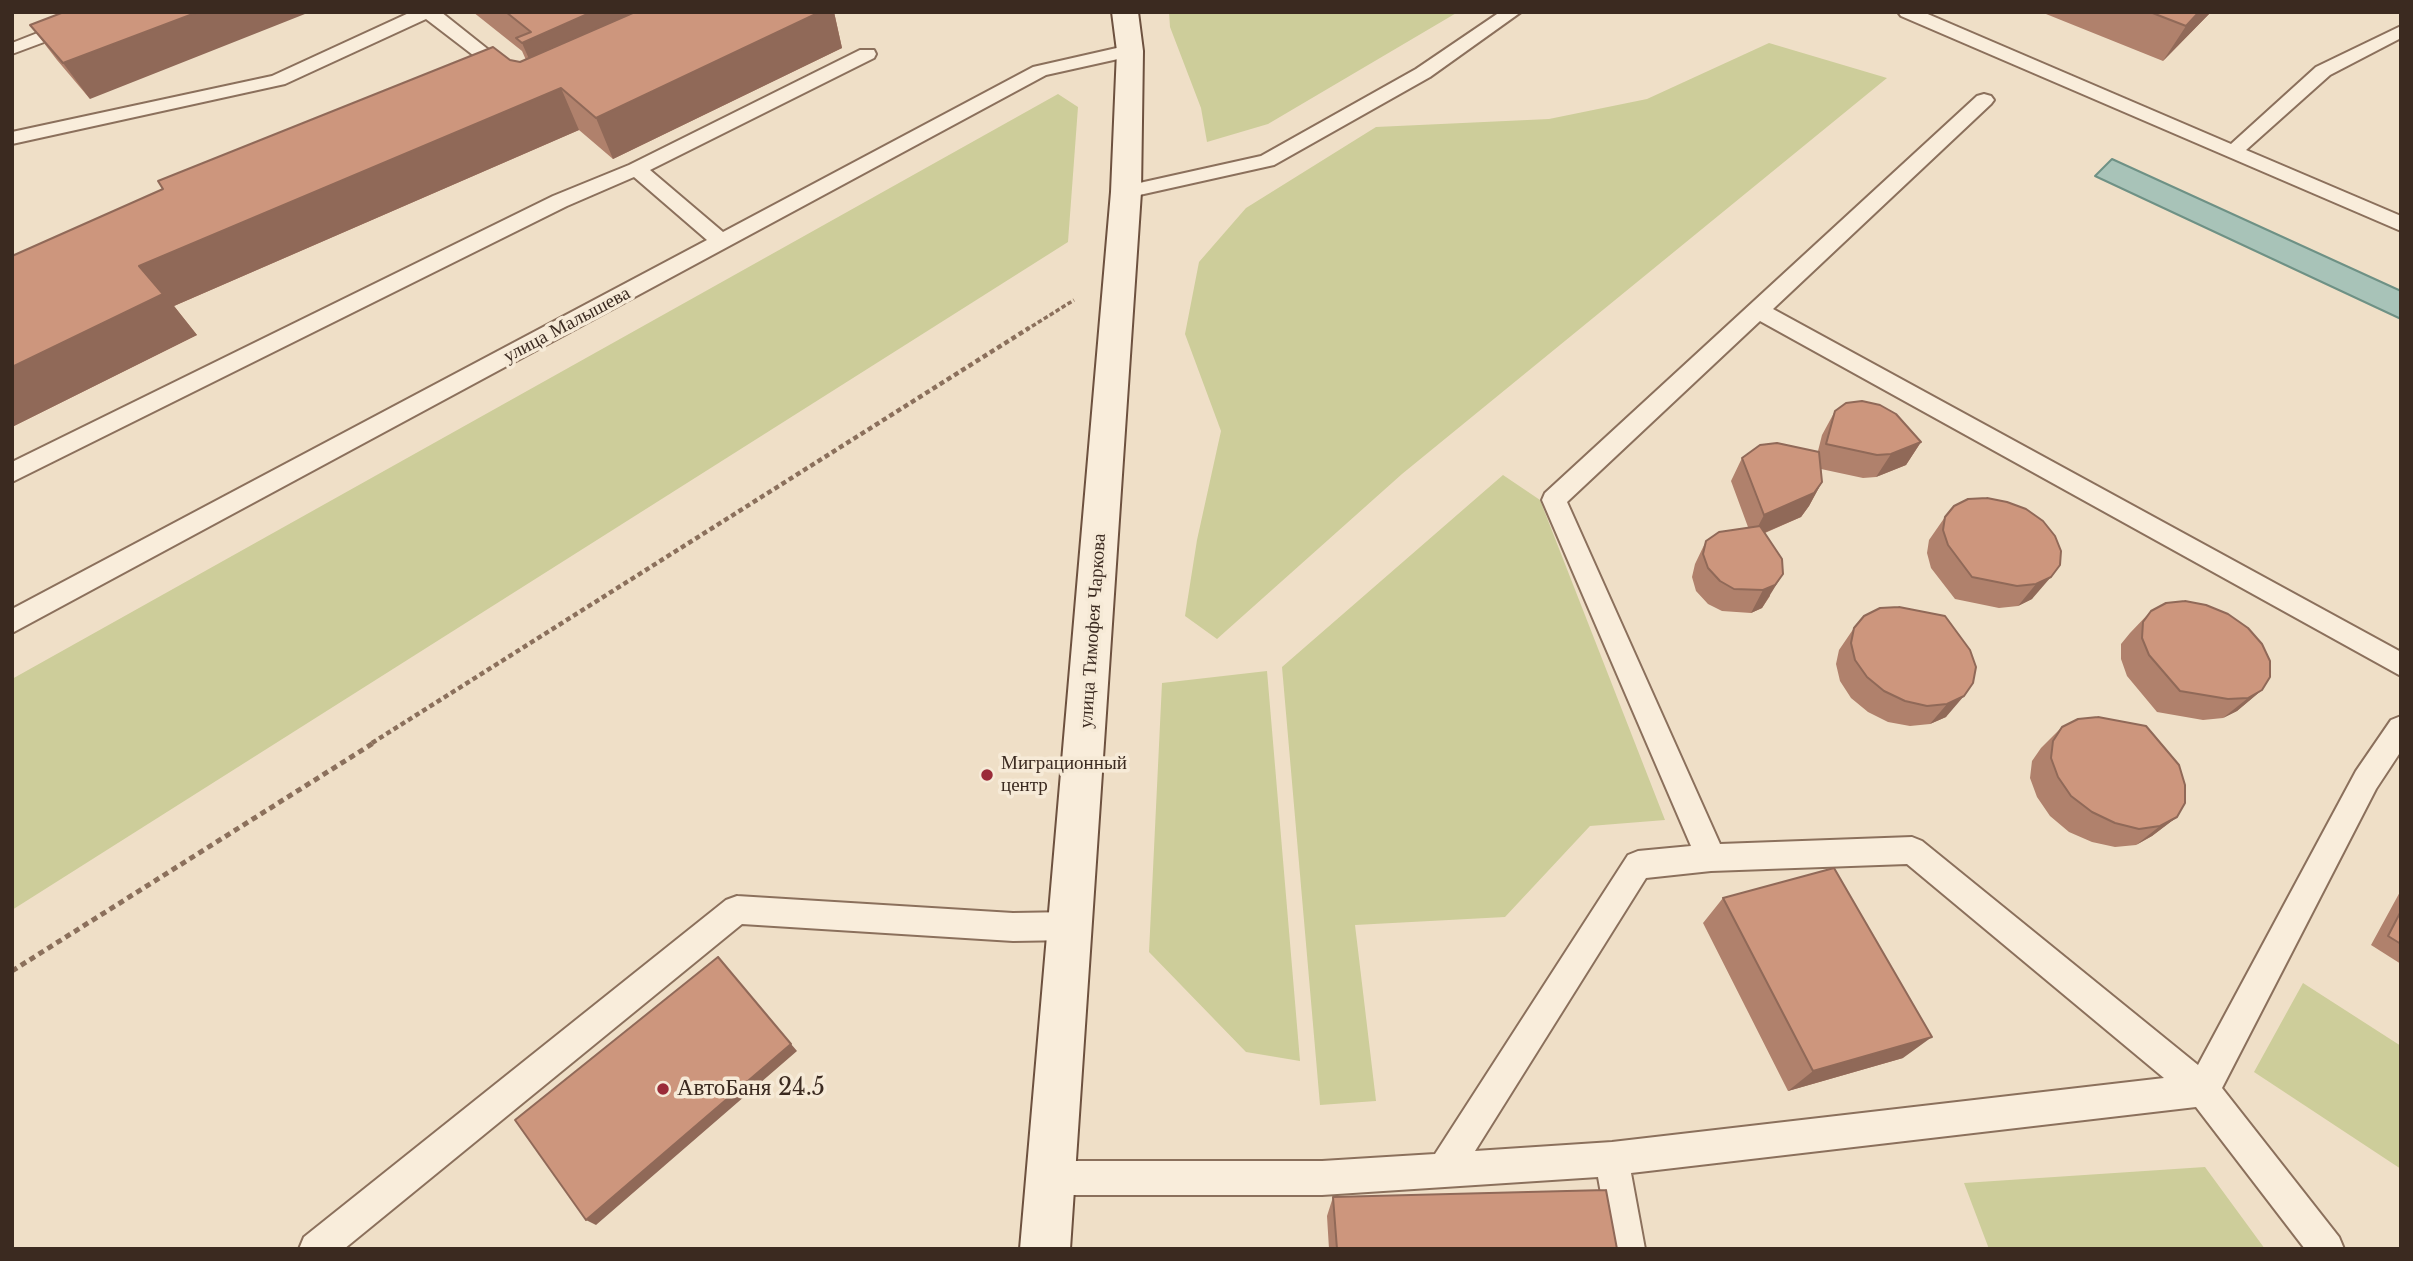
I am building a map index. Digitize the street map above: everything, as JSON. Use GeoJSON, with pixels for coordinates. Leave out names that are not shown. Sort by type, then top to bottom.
{"type":"FeatureCollection","features":[{"type":"Feature","properties":{"kind":"main road","name":"улица Тимофея Чаркова"},"geometry":{"type":"LineString","coordinates":[[1045,1249],[1126,192],[1130,51],[1125,12]]}},
{"type":"Feature","properties":{"kind":"lane"},"geometry":{"type":"LineString","coordinates":[[12,49],[108,12]]}},
{"type":"Feature","properties":{"kind":"lane"},"geometry":{"type":"LineString","coordinates":[[12,138],[278,80],[427,12],[527,87]]}},
{"type":"Feature","properties":{"kind":"lane"},"geometry":{"type":"LineString","coordinates":[[1126,192],[1267,161],[1423,73],[1513,12]]}},
{"type":"Feature","properties":{"kind":"lane"},"geometry":{"type":"LineString","coordinates":[[1907,12],[2401,224]]}},
{"type":"Feature","properties":{"kind":"lane"},"geometry":{"type":"LineString","coordinates":[[1928,21],[1952,12]]}},
{"type":"Feature","properties":{"kind":"lane"},"geometry":{"type":"LineString","coordinates":[[2234,151],[2323,71],[2401,30]]}},
{"type":"Feature","properties":{"kind":"lane","name":"улица Малышева"},"geometry":{"type":"LineString","coordinates":[[12,622],[1040,71],[1130,51]]}},
{"type":"Feature","properties":{"kind":"lane"},"geometry":{"type":"LineString","coordinates":[[12,473],[560,201],[636,169],[867,54]]}},
{"type":"Feature","properties":{"kind":"lane"},"geometry":{"type":"LineString","coordinates":[[1711,858],[1554,500],[1984,100]]}},
{"type":"Feature","properties":{"kind":"lane"},"geometry":{"type":"LineString","coordinates":[[636,169],[722,242]]}},
{"type":"Feature","properties":{"kind":"lane"},"geometry":{"type":"LineString","coordinates":[[1758,310],[2401,665]]}},
{"type":"Feature","properties":{"kind":"lane"},"geometry":{"type":"LineString","coordinates":[[2203,1090],[2367,780],[2401,728]]}},
{"type":"Feature","properties":{"kind":"lane"},"geometry":{"type":"LineString","coordinates":[[1443,1171],[1638,865],[1711,858],[1912,850],[2203,1090],[2327,1249]]}},
{"type":"Feature","properties":{"kind":"lane"},"geometry":{"type":"LineString","coordinates":[[316,1249],[737,910],[1013,927],[1070,926]]}},
{"type":"Feature","properties":{"kind":"lane"},"geometry":{"type":"LineString","coordinates":[[1050,1178],[1322,1178],[1612,1159],[2203,1090]]}},
{"type":"Feature","properties":{"kind":"lane"},"geometry":{"type":"LineString","coordinates":[[1612,1159],[1628,1249]]}},
{"type":"Feature","properties":{"kind":"path"},"geometry":{"type":"LineString","coordinates":[[12,971],[1120,271]]}},
{"type":"Feature","properties":{"kind":"green space"},"geometry":{"type":"Polygon","coordinates":[[[1169,12],[1458,12],[1268,124],[1207,142],[1201,108],[1170,27],[1169,12]]]}},
{"type":"Feature","properties":{"kind":"green space"},"geometry":{"type":"Polygon","coordinates":[[[1769,43],[1887,78],[1402,474],[1217,639],[1185,616],[1197,540],[1221,431],[1185,334],[1199,262],[1246,208],[1376,127],[1549,119],[1647,99],[1769,43]]]}},
{"type":"Feature","properties":{"kind":"green space"},"geometry":{"type":"Polygon","coordinates":[[[1058,94],[1078,107],[1068,242],[12,910],[12,679],[1058,94]]]}},
{"type":"Feature","properties":{"kind":"green space"},"geometry":{"type":"Polygon","coordinates":[[[1503,475],[1540,500],[1665,820],[1590,826],[1505,917],[1355,925],[1376,1101],[1320,1105],[1282,667],[1503,475]]]}},
{"type":"Feature","properties":{"kind":"green space"},"geometry":{"type":"Polygon","coordinates":[[[1267,671],[1300,1061],[1246,1052],[1149,952],[1162,683],[1267,671]]]}},
{"type":"Feature","properties":{"kind":"green space"},"geometry":{"type":"Polygon","coordinates":[[[2303,983],[2401,1046],[2401,1169],[2254,1072],[2303,983]]]}},
{"type":"Feature","properties":{"kind":"green space"},"geometry":{"type":"Polygon","coordinates":[[[2205,1167],[2265,1249],[1989,1249],[1964,1183],[2205,1167]]]}},
{"type":"Feature","properties":{"kind":"shaded area"},"geometry":{"type":"Polygon","coordinates":[[[2112,159],[2401,291],[2401,319],[2095,176],[2112,159]]]}},
{"type":"Feature","properties":{"kind":"building"},"geometry":{"type":"Polygon","coordinates":[[[64,12],[198,12],[63,63],[30,25],[64,12]]]}},
{"type":"Feature","properties":{"kind":"building"},"geometry":{"type":"Polygon","coordinates":[[[506,12],[592,12],[522,43],[516,38],[531,32],[506,12]]]}},
{"type":"Feature","properties":{"kind":"building"},"geometry":{"type":"Polygon","coordinates":[[[635,12],[820,12],[596,118],[561,88],[139,266],[163,294],[12,367],[12,256],[163,189],[158,181],[493,47],[510,60],[520,62],[635,12]]]}},
{"type":"Feature","properties":{"kind":"building"},"geometry":{"type":"Polygon","coordinates":[[[2150,12],[2199,12],[2186,26],[2150,12]]]}},
{"type":"Feature","properties":{"kind":"building"},"geometry":{"type":"Polygon","coordinates":[[[1862,401],[1880,405],[1896,414],[1921,442],[1891,454],[1877,455],[1826,444],[1835,411],[1846,403],[1862,401]]]}},
{"type":"Feature","properties":{"kind":"building"},"geometry":{"type":"Polygon","coordinates":[[[1777,443],[1819,452],[1822,482],[1814,493],[1764,515],[1742,458],[1760,445],[1777,443]]]}},
{"type":"Feature","properties":{"kind":"building"},"geometry":{"type":"Polygon","coordinates":[[[1987,498],[2026,509],[2043,521],[2055,536],[2061,551],[2060,565],[2051,577],[2036,584],[2017,586],[1972,577],[1948,545],[1943,530],[1945,517],[1954,506],[1968,499],[1987,498]]]}},
{"type":"Feature","properties":{"kind":"building"},"geometry":{"type":"Polygon","coordinates":[[[1760,526],[1782,559],[1783,574],[1775,585],[1763,590],[1734,589],[1720,581],[1708,568],[1703,554],[1706,541],[1719,532],[1760,526]]]}},
{"type":"Feature","properties":{"kind":"building"},"geometry":{"type":"Polygon","coordinates":[[[2185,601],[2206,605],[2228,614],[2248,628],[2262,644],[2270,661],[2270,677],[2262,690],[2248,698],[2228,699],[2180,691],[2149,655],[2142,638],[2143,622],[2151,611],[2166,603],[2185,601]]]}},
{"type":"Feature","properties":{"kind":"building"},"geometry":{"type":"Polygon","coordinates":[[[1899,607],[1945,616],[1970,650],[1976,667],[1973,683],[1964,696],[1947,704],[1927,706],[1905,701],[1884,691],[1867,677],[1855,660],[1851,643],[1854,628],[1864,616],[1880,608],[1899,607]]]}},
{"type":"Feature","properties":{"kind":"building"},"geometry":{"type":"Polygon","coordinates":[[[2098,717],[2146,726],[2179,765],[2185,785],[2185,803],[2177,817],[2160,826],[2139,829],[2115,823],[2092,812],[2071,796],[2058,777],[2051,758],[2053,741],[2062,727],[2078,719],[2098,717]]]}},
{"type":"Feature","properties":{"kind":"building"},"geometry":{"type":"Polygon","coordinates":[[[1834,868],[1932,1037],[1813,1071],[1723,898],[1834,868]]]}},
{"type":"Feature","properties":{"kind":"building"},"geometry":{"type":"Polygon","coordinates":[[[2401,911],[2401,944],[2388,936],[2401,911]]]}},
{"type":"Feature","properties":{"kind":"building","name":"АвтоБаня 24.5"},"geometry":{"type":"Polygon","coordinates":[[[718,957],[791,1044],[586,1220],[515,1120],[718,957]]]}},
{"type":"Feature","properties":{"kind":"building"},"geometry":{"type":"Polygon","coordinates":[[[1606,1190],[1617,1249],[1337,1249],[1333,1197],[1606,1190]]]}},
{"type":"Feature","properties":{"kind":"place","name":"Миграционный центр"},"geometry":{"type":"Point","coordinates":[987,775]}},
{"type":"Feature","properties":{"kind":"place","name":"АвтоБаня 24.5"},"geometry":{"type":"Point","coordinates":[663,1089]}}]}
